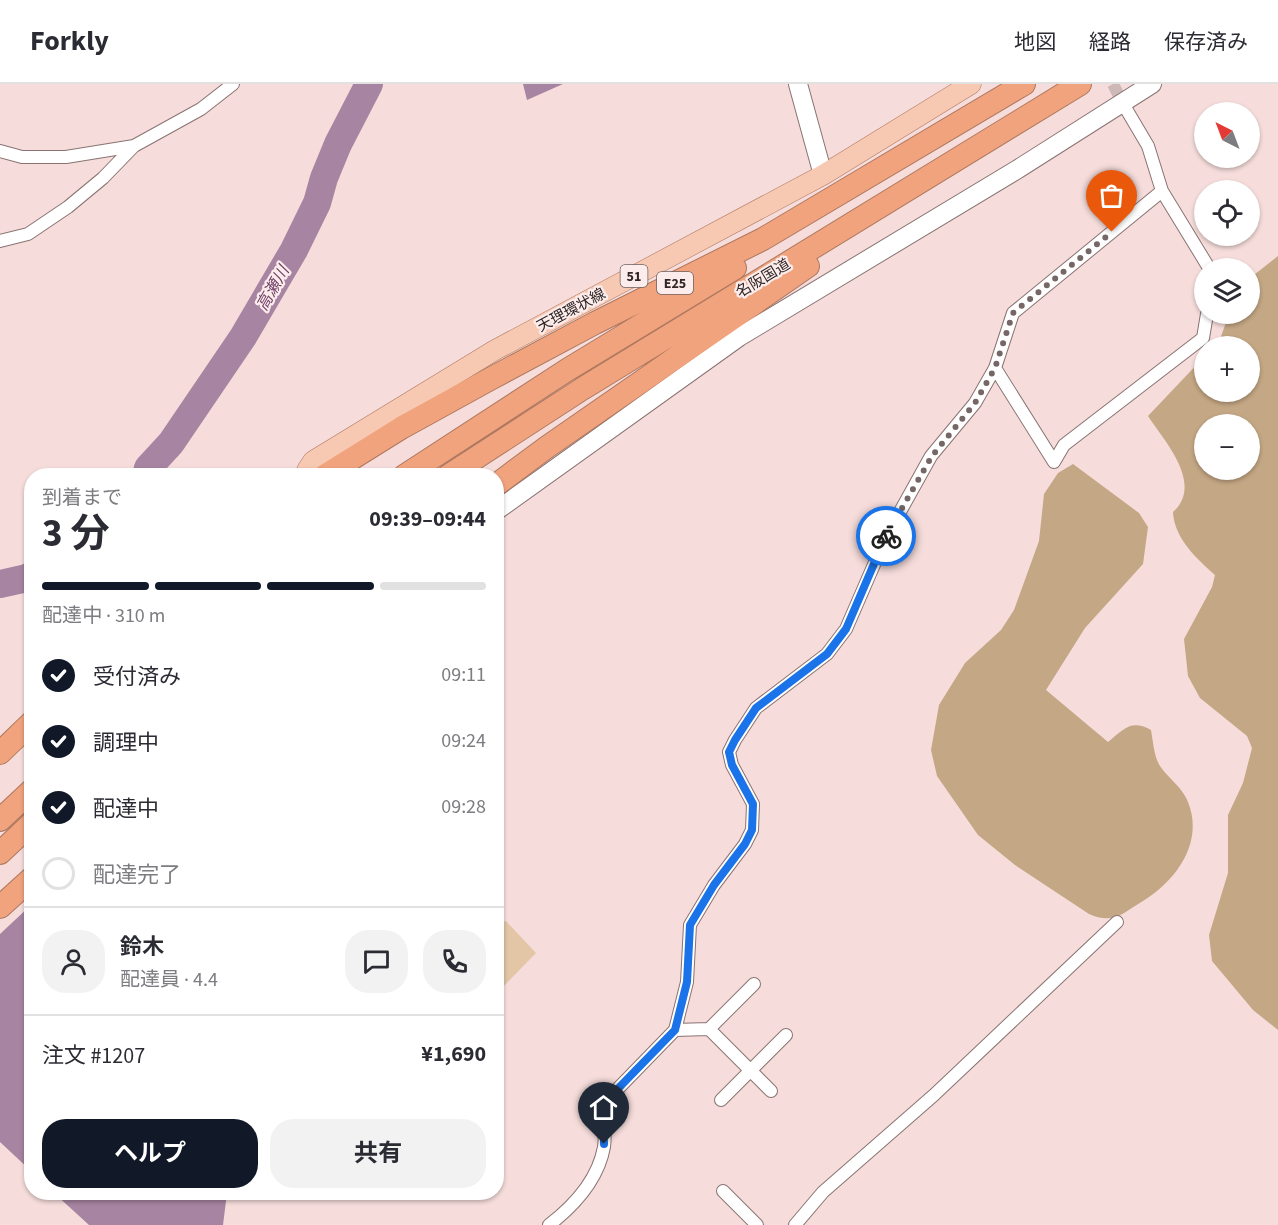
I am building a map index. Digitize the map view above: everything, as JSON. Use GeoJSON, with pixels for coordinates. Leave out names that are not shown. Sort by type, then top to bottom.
{"type":"FeatureCollection","features":[{"type":"Feature","properties":{"kind":"highway","name":"E25"},"geometry":{"type":"LineString","coordinates":[[337,468],[401,428],[490,379],[595,323],[763,239],[1024,84]]}},
{"type":"Feature","properties":{"kind":"highway","name":"名阪国道"},"geometry":{"type":"LineString","coordinates":[[416,468],[567,370],[1036,84]]}},
{"type":"Feature","properties":{"kind":"highway","name":"名阪国道"},"geometry":{"type":"LineString","coordinates":[[460,468],[582,389],[1080,84]]}},
{"type":"Feature","properties":{"kind":"highway"},"geometry":{"type":"LineString","coordinates":[[504,479],[984,143]]}},
{"type":"Feature","properties":{"kind":"highway"},"geometry":{"type":"LineString","coordinates":[[0,753],[24,730]]}},
{"type":"Feature","properties":{"kind":"highway"},"geometry":{"type":"LineString","coordinates":[[0,820],[24,798]]}},
{"type":"Feature","properties":{"kind":"highway"},"geometry":{"type":"LineString","coordinates":[[0,853],[24,830]]}},
{"type":"Feature","properties":{"kind":"highway"},"geometry":{"type":"LineString","coordinates":[[0,907],[24,885]]}},
{"type":"Feature","properties":{"kind":"main road","name":"天理環状線"},"geometry":{"type":"LineString","coordinates":[[308,468],[313,461],[495,350],[823,175],[971,84]]}},
{"type":"Feature","properties":{"kind":"street"},"geometry":{"type":"LineString","coordinates":[[0,151],[22,158],[66,157],[134,146],[201,110],[233,84]]}},
{"type":"Feature","properties":{"kind":"street"},"geometry":{"type":"LineString","coordinates":[[798,84],[823,175]]}},
{"type":"Feature","properties":{"kind":"street"},"geometry":{"type":"LineString","coordinates":[[504,505],[739,337],[1018,169],[1152,84]]}},
{"type":"Feature","properties":{"kind":"street"},"geometry":{"type":"LineString","coordinates":[[1122,102],[1148,146],[1162,191],[1203,258]]}},
{"type":"Feature","properties":{"kind":"street"},"geometry":{"type":"LineString","coordinates":[[0,241],[28,234],[68,207],[103,178],[134,146]]}},
{"type":"Feature","properties":{"kind":"street"},"geometry":{"type":"LineString","coordinates":[[549,1225],[570,1209],[598,1170],[604,1144],[603,1104],[675,1030],[687,982],[690,925],[752,830],[753,804],[732,765],[729,752],[735,740],[756,708],[827,654],[846,629],[886,537],[926,466],[975,403],[995,368],[1013,313],[1162,191]]}},
{"type":"Feature","properties":{"kind":"street"},"geometry":{"type":"LineString","coordinates":[[995,368],[1054,462],[1064,445],[1203,338],[1205,324]]}},
{"type":"Feature","properties":{"kind":"street"},"geometry":{"type":"LineString","coordinates":[[795,1225],[823,1192],[934,1095],[1117,922]]}},
{"type":"Feature","properties":{"kind":"street"},"geometry":{"type":"LineString","coordinates":[[675,1030],[709,1029],[754,984]]}},
{"type":"Feature","properties":{"kind":"street"},"geometry":{"type":"LineString","coordinates":[[709,1029],[771,1091]]}},
{"type":"Feature","properties":{"kind":"street"},"geometry":{"type":"LineString","coordinates":[[721,1100],[786,1035]]}},
{"type":"Feature","properties":{"kind":"street"},"geometry":{"type":"LineString","coordinates":[[723,1191],[756,1225]]}},
{"type":"Feature","properties":{"kind":"shaded area"},"geometry":{"type":"Polygon","coordinates":[[[523,84],[563,84],[527,100],[523,84]]]}},
{"type":"Feature","properties":{"kind":"shaded area"},"geometry":{"type":"Polygon","coordinates":[[[1278,256],[1278,1030],[1253,1010],[1212,961],[1209,935],[1228,873],[1228,815],[1243,783],[1252,748],[1247,736],[1200,698],[1188,676],[1184,639],[1212,587],[1215,575],[1194,555],[1177,531],[1173,512],[1182,501],[1185,489],[1183,476],[1172,450],[1148,416],[1194,368],[1194,402],[1260,402],[1260,336],[1221,336],[1225,324],[1260,324],[1260,270],[1278,256]]]}},
{"type":"Feature","properties":{"kind":"shaded area"},"geometry":{"type":"Polygon","coordinates":[[[1073,464],[1139,513],[1148,527],[1143,564],[1085,628],[1046,690],[1108,742],[1128,727],[1138,725],[1151,730],[1158,762],[1186,797],[1192,817],[1190,845],[1176,871],[1167,882],[1143,901],[1111,918],[1089,914],[1015,865],[978,835],[937,776],[931,750],[939,705],[965,663],[1001,630],[1014,610],[1039,541],[1044,494],[1058,473],[1073,464]]]}},
{"type":"Feature","properties":{"kind":"shaded area"},"geometry":{"type":"Polygon","coordinates":[[[24,912],[24,1164],[0,1142],[0,934],[24,912]]]}},
{"type":"Feature","properties":{"kind":"shaded area"},"geometry":{"type":"Polygon","coordinates":[[[504,921],[536,953],[504,986],[504,921]]]}},
{"type":"Feature","properties":{"kind":"shaded area"},"geometry":{"type":"Polygon","coordinates":[[[62,1200],[226,1200],[223,1225],[89,1225],[62,1200]]]}},
{"type":"Feature","properties":{"kind":"waterway","name":"高瀬川"},"geometry":{"type":"LineString","coordinates":[[148,468],[171,443],[243,337],[294,250],[317,203],[338,144],[369,84]]}},
{"type":"Feature","properties":{"kind":"waterway","name":"高瀬川"},"geometry":{"type":"LineString","coordinates":[[0,584],[24,579]]}},
{"type":"Feature","properties":{"kind":"tunnel"},"geometry":{"type":"LineString","coordinates":[[1113,84],[1122,102]]}},
{"type":"Feature","properties":{"kind":"way so far"},"geometry":{"type":"LineString","coordinates":[[886,536],[932,456],[975,403],[995,368],[1013,313],[1112,232]]}},
{"type":"Feature","properties":{"kind":"route"},"geometry":{"type":"LineString","coordinates":[[604,1144],[603,1104],[675,1030],[687,982],[690,925],[752,830],[753,804],[732,765],[729,752],[756,708],[827,654],[846,629],[886,536]]}}]}
